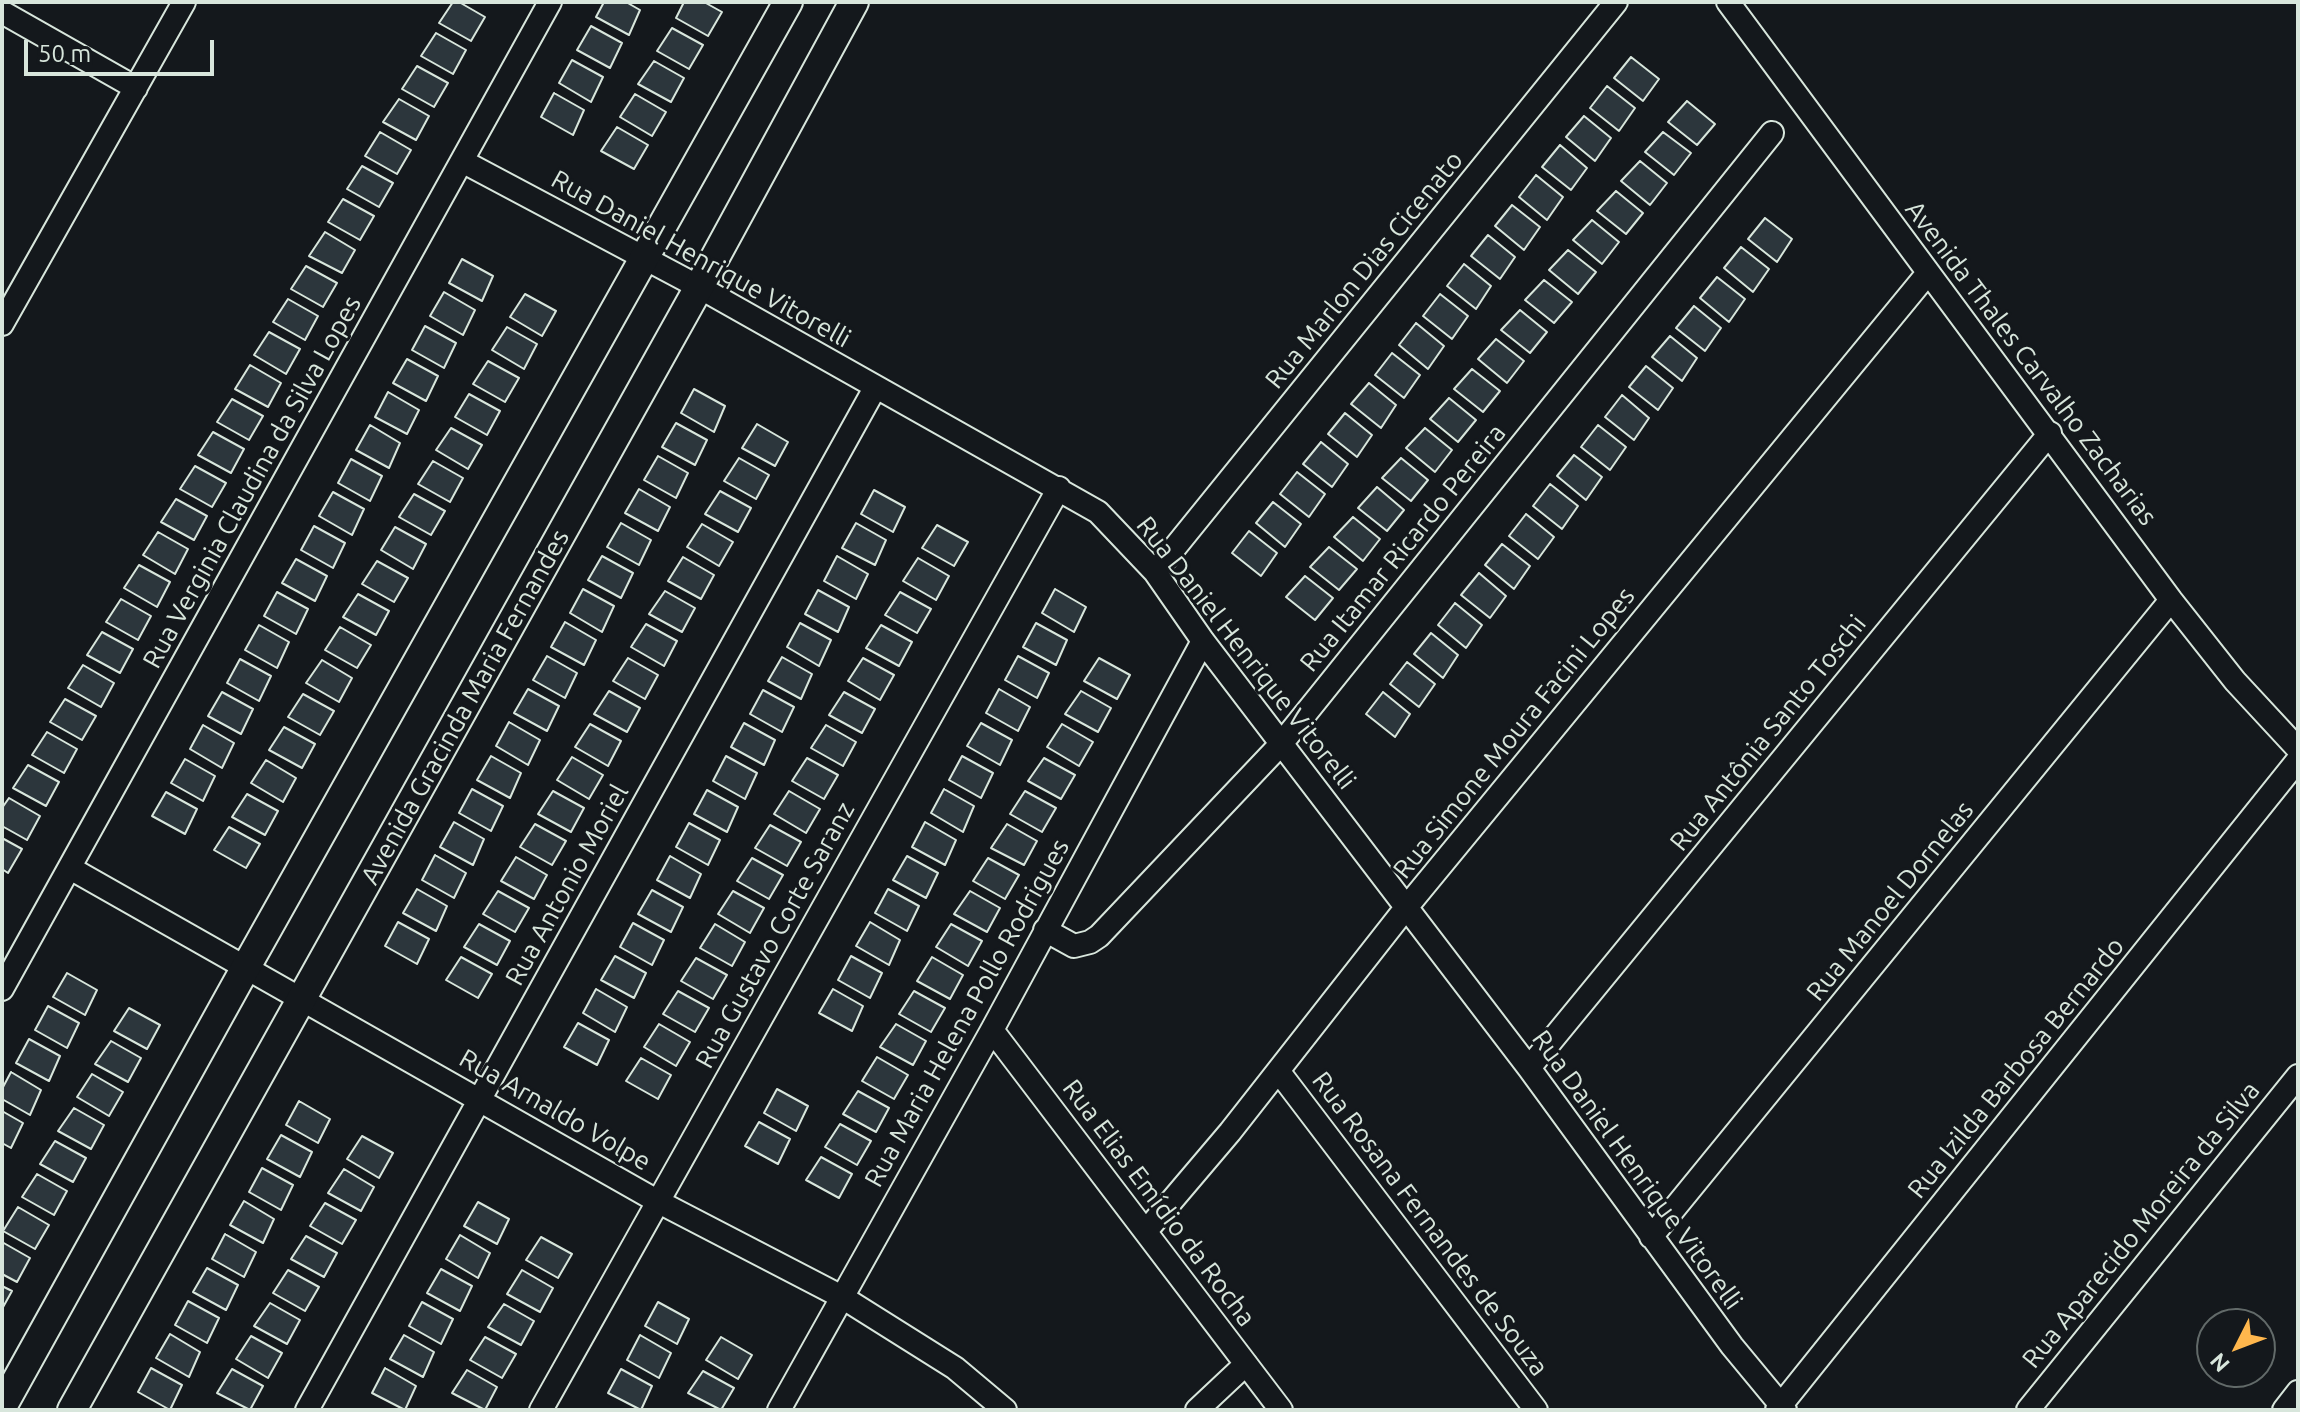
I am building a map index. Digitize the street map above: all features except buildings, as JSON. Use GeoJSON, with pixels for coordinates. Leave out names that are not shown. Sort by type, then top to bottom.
{"type":"FeatureCollection","features":[{"type":"Feature","properties":{"kind":"street"},"geometry":{"type":"LineString","coordinates":[[2,324],[184,2]]}},
{"type":"Feature","properties":{"kind":"street","name":"Rua Verginia Claudina da Silva Lopes"},"geometry":{"type":"LineString","coordinates":[[2,989],[550,2]]}},
{"type":"Feature","properties":{"kind":"street"},"geometry":{"type":"LineString","coordinates":[[2,1407],[788,2]]}},
{"type":"Feature","properties":{"kind":"street","name":"Avenida Gracinda Maria Fernandes"},"geometry":{"type":"LineString","coordinates":[[72,1410],[699,287],[854,2]]}},
{"type":"Feature","properties":{"kind":"street","name":"Rua Marlon Dias Cicenato"},"geometry":{"type":"LineString","coordinates":[[1155,572],[1616,2]]}},
{"type":"Feature","properties":{"kind":"street","name":"Avenida Thales Carvalho Zacharias"},"geometry":{"type":"LineString","coordinates":[[1728,2],[2171,600],[2235,681],[2298,749]]}},
{"type":"Feature","properties":{"kind":"street"},"geometry":{"type":"LineString","coordinates":[[2,12],[136,88]]}},
{"type":"Feature","properties":{"kind":"street","name":"Rua Itamar Ricardo Pereira"},"geometry":{"type":"LineString","coordinates":[[1045,930],[1074,946],[1099,936],[1281,744],[1772,133]]}},
{"type":"Feature","properties":{"kind":"street","name":"Rua Daniel Henrique Vitorelli"},"geometry":{"type":"LineString","coordinates":[[462,161],[699,287],[1098,512],[1155,572],[1203,641],[1405,909],[1529,1068],[1780,1409]]}},
{"type":"Feature","properties":{"kind":"street","name":"Rua Simone Moura Facini Lopes"},"geometry":{"type":"LineString","coordinates":[[1146,1231],[1279,1072],[1405,909],[1928,273]]}},
{"type":"Feature","properties":{"kind":"street","name":"Rua Antonio Moriel"},"geometry":{"type":"LineString","coordinates":[[307,1410],[875,388]]}},
{"type":"Feature","properties":{"kind":"street","name":"Rua Antônia Santo Toschi"},"geometry":{"type":"LineString","coordinates":[[1529,1068],[2050,433]]}},
{"type":"Feature","properties":{"kind":"street","name":"Rua Gustavo Corte Saranz"},"geometry":{"type":"LineString","coordinates":[[541,1410],[1059,488]]}},
{"type":"Feature","properties":{"kind":"street","name":"Rua Manoel Dornelas"},"geometry":{"type":"LineString","coordinates":[[1651,1237],[2171,600]]}},
{"type":"Feature","properties":{"kind":"street","name":"Rua Maria Helena Pollo Rodrigues"},"geometry":{"type":"LineString","coordinates":[[779,1410],[992,1030],[1203,641]]}},
{"type":"Feature","properties":{"kind":"street","name":"Rua Izilda Barbosa Bernardo"},"geometry":{"type":"LineString","coordinates":[[1780,1409],[2298,760]]}},
{"type":"Feature","properties":{"kind":"street","name":"Rua Arnaldo Volpe"},"geometry":{"type":"LineString","coordinates":[[70,868],[657,1201],[842,1297],[955,1368],[1005,1410]]}},
{"type":"Feature","properties":{"kind":"street","name":"Rua Elias Emídio da Rocha"},"geometry":{"type":"LineString","coordinates":[[992,1030],[1281,1410]]}},
{"type":"Feature","properties":{"kind":"street","name":"Rua Rosana Fernandes de Souza"},"geometry":{"type":"LineString","coordinates":[[1279,1072],[1536,1410]]}},
{"type":"Feature","properties":{"kind":"street","name":"Rua Aparecido Moreira da Silva"},"geometry":{"type":"LineString","coordinates":[[2028,1410],[2298,1076]]}},
{"type":"Feature","properties":{"kind":"street"},"geometry":{"type":"LineString","coordinates":[[1197,1410],[1246,1364]]}},
{"type":"Feature","properties":{"kind":"street"},"geometry":{"type":"LineString","coordinates":[[2284,1410],[2298,1392]]}}]}
